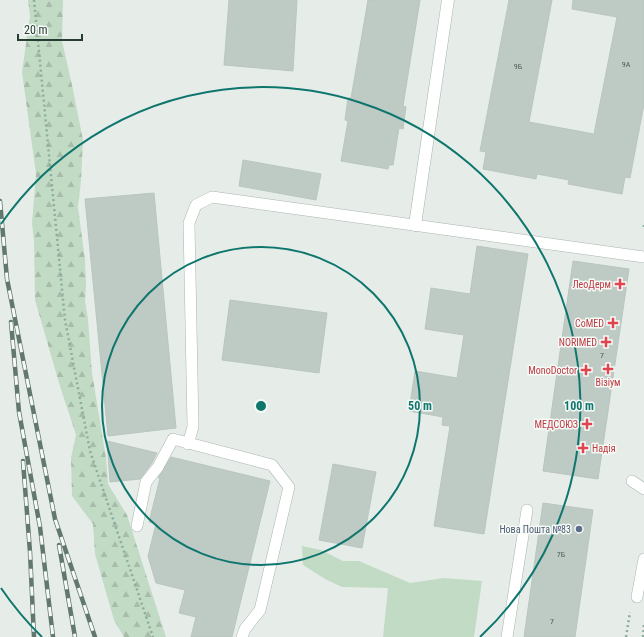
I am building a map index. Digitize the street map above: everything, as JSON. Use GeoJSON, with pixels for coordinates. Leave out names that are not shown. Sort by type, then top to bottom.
{"type":"FeatureCollection","features":[{"type":"Feature","properties":{"kind":"street"},"geometry":{"type":"LineString","coordinates":[[415,225],[448,0]]}},
{"type":"Feature","properties":{"kind":"lane"},"geometry":{"type":"LineString","coordinates":[[188,444],[193,427],[189,223],[196,205],[212,197],[644,257]]}},
{"type":"Feature","properties":{"kind":"lane"},"geometry":{"type":"LineString","coordinates":[[137,526],[146,482],[158,467],[173,440],[272,465],[289,487],[260,610],[245,629],[242,637]]}},
{"type":"Feature","properties":{"kind":"lane"},"geometry":{"type":"LineString","coordinates":[[632,481],[644,489]]}},
{"type":"Feature","properties":{"kind":"lane"},"geometry":{"type":"LineString","coordinates":[[507,637],[527,510]]}},
{"type":"Feature","properties":{"kind":"lane"},"geometry":{"type":"LineString","coordinates":[[634,601],[644,558]]}},
{"type":"Feature","properties":{"kind":"path"},"geometry":{"type":"LineString","coordinates":[[34,0],[65,320],[90,451],[153,637]]}},
{"type":"Feature","properties":{"kind":"path"},"geometry":{"type":"LineString","coordinates":[[626,637],[634,601]]}},
{"type":"Feature","properties":{"kind":"path"},"geometry":{"type":"LineString","coordinates":[[643,637],[644,624]]}},
{"type":"Feature","properties":{"kind":"green space"},"geometry":{"type":"Polygon","coordinates":[[[28,0],[63,0],[62,41],[83,140],[78,207],[85,260],[85,301],[88,319],[92,373],[106,458],[108,484],[127,515],[166,637],[124,637],[114,620],[95,554],[93,524],[72,496],[71,458],[76,435],[35,300],[34,241],[32,223],[36,174],[22,72],[30,16],[28,0]]]}},
{"type":"Feature","properties":{"kind":"green space"},"geometry":{"type":"Polygon","coordinates":[[[302,546],[321,550],[343,561],[359,561],[410,583],[444,578],[482,581],[474,637],[383,637],[388,588],[342,587],[325,579],[303,565],[302,546]]]}},
{"type":"Feature","properties":{"kind":"building"},"geometry":{"type":"Polygon","coordinates":[[[229,0],[297,0],[293,71],[224,65],[229,0]]]}},
{"type":"Feature","properties":{"kind":"building"},"geometry":{"type":"Polygon","coordinates":[[[368,0],[420,0],[403,106],[406,107],[403,129],[399,128],[393,165],[389,165],[388,169],[341,161],[348,121],[345,120],[348,98],[351,98],[368,0]]]}},
{"type":"Feature","properties":{"kind":"building"},"geometry":{"type":"Polygon","coordinates":[[[509,0],[552,0],[529,122],[594,134],[617,17],[572,9],[573,0],[644,0],[644,104],[630,178],[625,177],[622,194],[568,184],[569,180],[537,174],[536,179],[483,169],[486,152],[480,151],[509,0]]]}},
{"type":"Feature","properties":{"kind":"building"},"geometry":{"type":"Polygon","coordinates":[[[243,160],[321,174],[316,200],[239,186],[243,160]]]}},
{"type":"Feature","properties":{"kind":"building"},"geometry":{"type":"Polygon","coordinates":[[[154,193],[176,428],[108,436],[85,199],[154,193]]]}},
{"type":"Feature","properties":{"kind":"building"},"geometry":{"type":"Polygon","coordinates":[[[477,246],[528,254],[484,534],[434,526],[450,426],[442,425],[443,417],[409,411],[415,371],[457,378],[464,335],[425,329],[431,288],[470,294],[477,246]]]}},
{"type":"Feature","properties":{"kind":"building","name":"MonoDoctor"},"geometry":{"type":"Polygon","coordinates":[[[573,261],[629,269],[598,479],[543,471],[573,261]]]}},
{"type":"Feature","properties":{"kind":"building"},"geometry":{"type":"Polygon","coordinates":[[[230,300],[327,313],[319,373],[222,360],[230,300]]]}},
{"type":"Feature","properties":{"kind":"building"},"geometry":{"type":"Polygon","coordinates":[[[107,441],[157,453],[152,463],[140,479],[110,482],[107,441]]]}},
{"type":"Feature","properties":{"kind":"building"},"geometry":{"type":"Polygon","coordinates":[[[171,457],[270,481],[232,637],[191,637],[196,617],[179,613],[185,590],[156,583],[148,556],[156,524],[149,522],[160,478],[158,478],[171,457]]]}},
{"type":"Feature","properties":{"kind":"building"},"geometry":{"type":"Polygon","coordinates":[[[333,464],[376,472],[362,548],[319,540],[333,464]]]}},
{"type":"Feature","properties":{"kind":"building"},"geometry":{"type":"Polygon","coordinates":[[[543,503],[593,510],[575,637],[524,637],[543,503]]]}},
{"type":"Feature","properties":{"kind":"railway"},"geometry":{"type":"LineString","coordinates":[[0,201],[7,279],[55,519],[95,637]]}},
{"type":"Feature","properties":{"kind":"railway"},"geometry":{"type":"LineString","coordinates":[[11,322],[19,412],[40,527],[53,637]]}},
{"type":"Feature","properties":{"kind":"railway"},"geometry":{"type":"LineString","coordinates":[[23,461],[30,552],[34,637]]}},
{"type":"Feature","properties":{"kind":"railway"},"geometry":{"type":"LineString","coordinates":[[59,545],[75,637]]}},
{"type":"Feature","properties":{"kind":"place","name":"ЛеоДерм"},"geometry":{"type":"Point","coordinates":[620,284]}},
{"type":"Feature","properties":{"kind":"place","name":"CoMED"},"geometry":{"type":"Point","coordinates":[613,323]}},
{"type":"Feature","properties":{"kind":"place","name":"NORIMED"},"geometry":{"type":"Point","coordinates":[606,342]}},
{"type":"Feature","properties":{"kind":"place","name":"Візіум"},"geometry":{"type":"Point","coordinates":[608,369]}},
{"type":"Feature","properties":{"kind":"place","name":"MonoDoctor"},"geometry":{"type":"Point","coordinates":[586,370]}},
{"type":"Feature","properties":{"kind":"place","name":"МЕДСОЮЗ"},"geometry":{"type":"Point","coordinates":[587,424]}},
{"type":"Feature","properties":{"kind":"place","name":"Надія"},"geometry":{"type":"Point","coordinates":[583,448]}},
{"type":"Feature","properties":{"kind":"place","name":"Нова Пошта №83"},"geometry":{"type":"Point","coordinates":[579,529]}}]}
